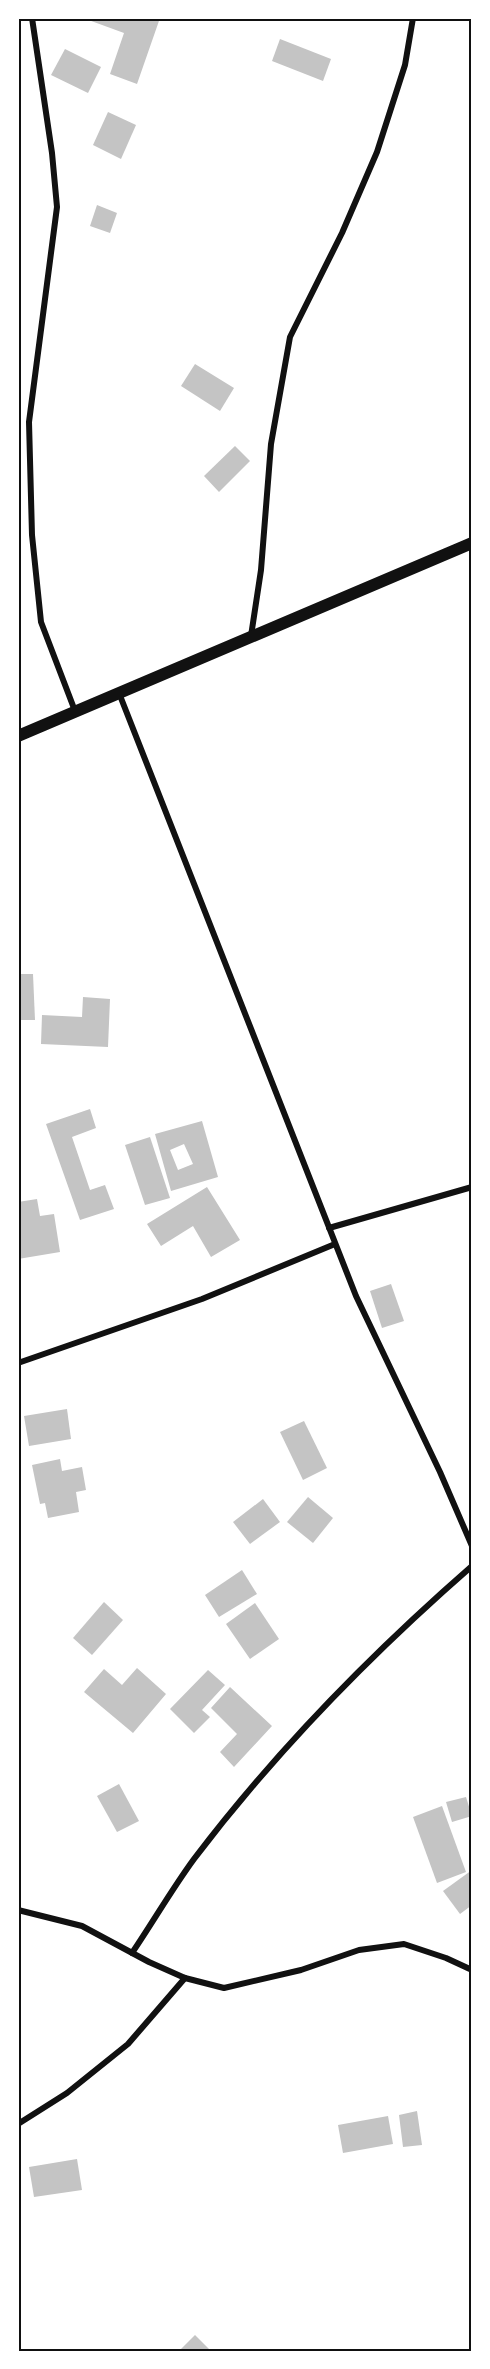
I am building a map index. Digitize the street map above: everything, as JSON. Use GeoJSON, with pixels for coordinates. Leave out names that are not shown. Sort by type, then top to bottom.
{"type":"FeatureCollection","features":[{"type":"Feature","properties":{"kind":"main road"},"geometry":{"type":"LineString","coordinates":[[18,736],[472,543]]}},
{"type":"Feature","properties":{"kind":"street"},"geometry":{"type":"LineString","coordinates":[[32,18],[52,153],[57,207],[29,422],[32,535],[41,622],[75,711]]}},
{"type":"Feature","properties":{"kind":"street"},"geometry":{"type":"LineString","coordinates":[[251,637],[261,570],[271,444],[290,337],[342,233],[377,152],[405,64],[413,18]]}},
{"type":"Feature","properties":{"kind":"street"},"geometry":{"type":"LineString","coordinates":[[119,693],[356,1296],[440,1472],[472,1546]]}},
{"type":"Feature","properties":{"kind":"street"},"geometry":{"type":"LineString","coordinates":[[329,1228],[472,1187]]}},
{"type":"Feature","properties":{"kind":"street"},"geometry":{"type":"LineString","coordinates":[[18,1364],[202,1299],[335,1244]]}},
{"type":"Feature","properties":{"kind":"street"},"geometry":{"type":"LineString","coordinates":[[132,1953],[194,1859],[326,1704],[404,1626],[472,1566]]}},
{"type":"Feature","properties":{"kind":"street"},"geometry":{"type":"LineString","coordinates":[[18,1910],[82,1926],[185,1978],[224,1988],[301,1970],[359,1950],[404,1944],[446,1958],[472,1970]]}},
{"type":"Feature","properties":{"kind":"street"},"geometry":{"type":"LineString","coordinates":[[18,2124],[67,2093],[128,2044],[185,1978]]}},
{"type":"Feature","properties":{"kind":"building"},"geometry":{"type":"Polygon","coordinates":[[[83,18],[160,18],[137,84],[110,74],[124,33],[83,18]]]}},
{"type":"Feature","properties":{"kind":"building"},"geometry":{"type":"Polygon","coordinates":[[[280,39],[331,59],[323,81],[272,61],[280,39]]]}},
{"type":"Feature","properties":{"kind":"building"},"geometry":{"type":"Polygon","coordinates":[[[65,49],[101,67],[88,93],[51,75],[65,49]]]}},
{"type":"Feature","properties":{"kind":"building"},"geometry":{"type":"Polygon","coordinates":[[[108,112],[136,125],[121,159],[93,145],[108,112]]]}},
{"type":"Feature","properties":{"kind":"building"},"geometry":{"type":"Polygon","coordinates":[[[97,205],[117,213],[110,233],[90,226],[97,205]]]}},
{"type":"Feature","properties":{"kind":"building"},"geometry":{"type":"Polygon","coordinates":[[[195,364],[234,388],[220,411],[181,386],[195,364]]]}},
{"type":"Feature","properties":{"kind":"building"},"geometry":{"type":"Polygon","coordinates":[[[235,446],[250,461],[219,492],[204,476],[235,446]]]}},
{"type":"Feature","properties":{"kind":"building"},"geometry":{"type":"Polygon","coordinates":[[[18,974],[33,974],[35,1020],[18,1020],[18,974]]]}},
{"type":"Feature","properties":{"kind":"building"},"geometry":{"type":"Polygon","coordinates":[[[83,997],[110,999],[108,1047],[41,1044],[42,1015],[82,1017],[83,997]]]}},
{"type":"Feature","properties":{"kind":"building"},"geometry":{"type":"Polygon","coordinates":[[[90,1109],[96,1128],[72,1137],[90,1190],[105,1185],[114,1209],[80,1220],[46,1124],[90,1109]]]}},
{"type":"Feature","properties":{"kind":"building"},"geometry":{"type":"Polygon","coordinates":[[[202,1121],[218,1177],[171,1191],[155,1134],[202,1121]],[[184,1144],[170,1150],[178,1170],[193,1164],[184,1144]]]}},
{"type":"Feature","properties":{"kind":"building"},"geometry":{"type":"Polygon","coordinates":[[[150,1137],[170,1198],[145,1205],[125,1145],[150,1137]]]}},
{"type":"Feature","properties":{"kind":"building"},"geometry":{"type":"Polygon","coordinates":[[[207,1187],[240,1240],[211,1257],[193,1226],[161,1246],[147,1224],[207,1187]]]}},
{"type":"Feature","properties":{"kind":"building"},"geometry":{"type":"Polygon","coordinates":[[[37,1199],[40,1216],[54,1214],[60,1252],[18,1259],[18,1202],[37,1199]]]}},
{"type":"Feature","properties":{"kind":"building"},"geometry":{"type":"Polygon","coordinates":[[[391,1284],[404,1321],[382,1328],[370,1291],[391,1284]]]}},
{"type":"Feature","properties":{"kind":"building"},"geometry":{"type":"Polygon","coordinates":[[[67,1409],[71,1439],[29,1446],[24,1416],[67,1409]]]}},
{"type":"Feature","properties":{"kind":"building"},"geometry":{"type":"Polygon","coordinates":[[[304,1421],[327,1468],[303,1480],[280,1432],[304,1421]]]}},
{"type":"Feature","properties":{"kind":"building"},"geometry":{"type":"Polygon","coordinates":[[[60,1459],[62,1471],[82,1467],[86,1490],[76,1492],[79,1512],[48,1518],[45,1503],[40,1504],[32,1465],[60,1459]]]}},
{"type":"Feature","properties":{"kind":"building"},"geometry":{"type":"Polygon","coordinates":[[[308,1497],[333,1518],[313,1543],[287,1522],[308,1497]]]}},
{"type":"Feature","properties":{"kind":"building"},"geometry":{"type":"Polygon","coordinates":[[[263,1499],[280,1522],[250,1544],[233,1522],[263,1499]]]}},
{"type":"Feature","properties":{"kind":"building"},"geometry":{"type":"Polygon","coordinates":[[[242,1570],[257,1594],[219,1617],[205,1595],[242,1570]]]}},
{"type":"Feature","properties":{"kind":"building"},"geometry":{"type":"Polygon","coordinates":[[[104,1602],[123,1620],[92,1655],[73,1638],[104,1602]]]}},
{"type":"Feature","properties":{"kind":"building"},"geometry":{"type":"Polygon","coordinates":[[[255,1603],[279,1639],[250,1659],[226,1624],[255,1603]]]}},
{"type":"Feature","properties":{"kind":"building"},"geometry":{"type":"Polygon","coordinates":[[[137,1668],[166,1694],[133,1733],[84,1692],[104,1669],[122,1685],[137,1668]]]}},
{"type":"Feature","properties":{"kind":"building"},"geometry":{"type":"Polygon","coordinates":[[[208,1670],[225,1685],[202,1710],[210,1717],[194,1733],[170,1709],[208,1670]]]}},
{"type":"Feature","properties":{"kind":"building"},"geometry":{"type":"Polygon","coordinates":[[[230,1687],[272,1726],[234,1767],[220,1752],[237,1734],[211,1708],[230,1687]]]}},
{"type":"Feature","properties":{"kind":"building"},"geometry":{"type":"Polygon","coordinates":[[[119,1784],[139,1821],[117,1832],[97,1796],[119,1784]]]}},
{"type":"Feature","properties":{"kind":"building"},"geometry":{"type":"Polygon","coordinates":[[[466,1797],[472,1816],[452,1822],[446,1802],[466,1797]]]}},
{"type":"Feature","properties":{"kind":"building"},"geometry":{"type":"Polygon","coordinates":[[[442,1806],[466,1872],[437,1883],[413,1817],[442,1806]]]}},
{"type":"Feature","properties":{"kind":"building"},"geometry":{"type":"Polygon","coordinates":[[[472,1870],[472,1905],[460,1914],[443,1891],[472,1870]]]}},
{"type":"Feature","properties":{"kind":"building"},"geometry":{"type":"Polygon","coordinates":[[[417,2111],[422,2145],[403,2147],[399,2115],[417,2111]]]}},
{"type":"Feature","properties":{"kind":"building"},"geometry":{"type":"Polygon","coordinates":[[[388,2116],[393,2144],[343,2153],[338,2125],[388,2116]]]}},
{"type":"Feature","properties":{"kind":"building"},"geometry":{"type":"Polygon","coordinates":[[[77,2159],[82,2190],[34,2197],[29,2167],[77,2159]]]}},
{"type":"Feature","properties":{"kind":"building"},"geometry":{"type":"Polygon","coordinates":[[[195,2335],[211,2351],[179,2351],[195,2335]]]}}]}
